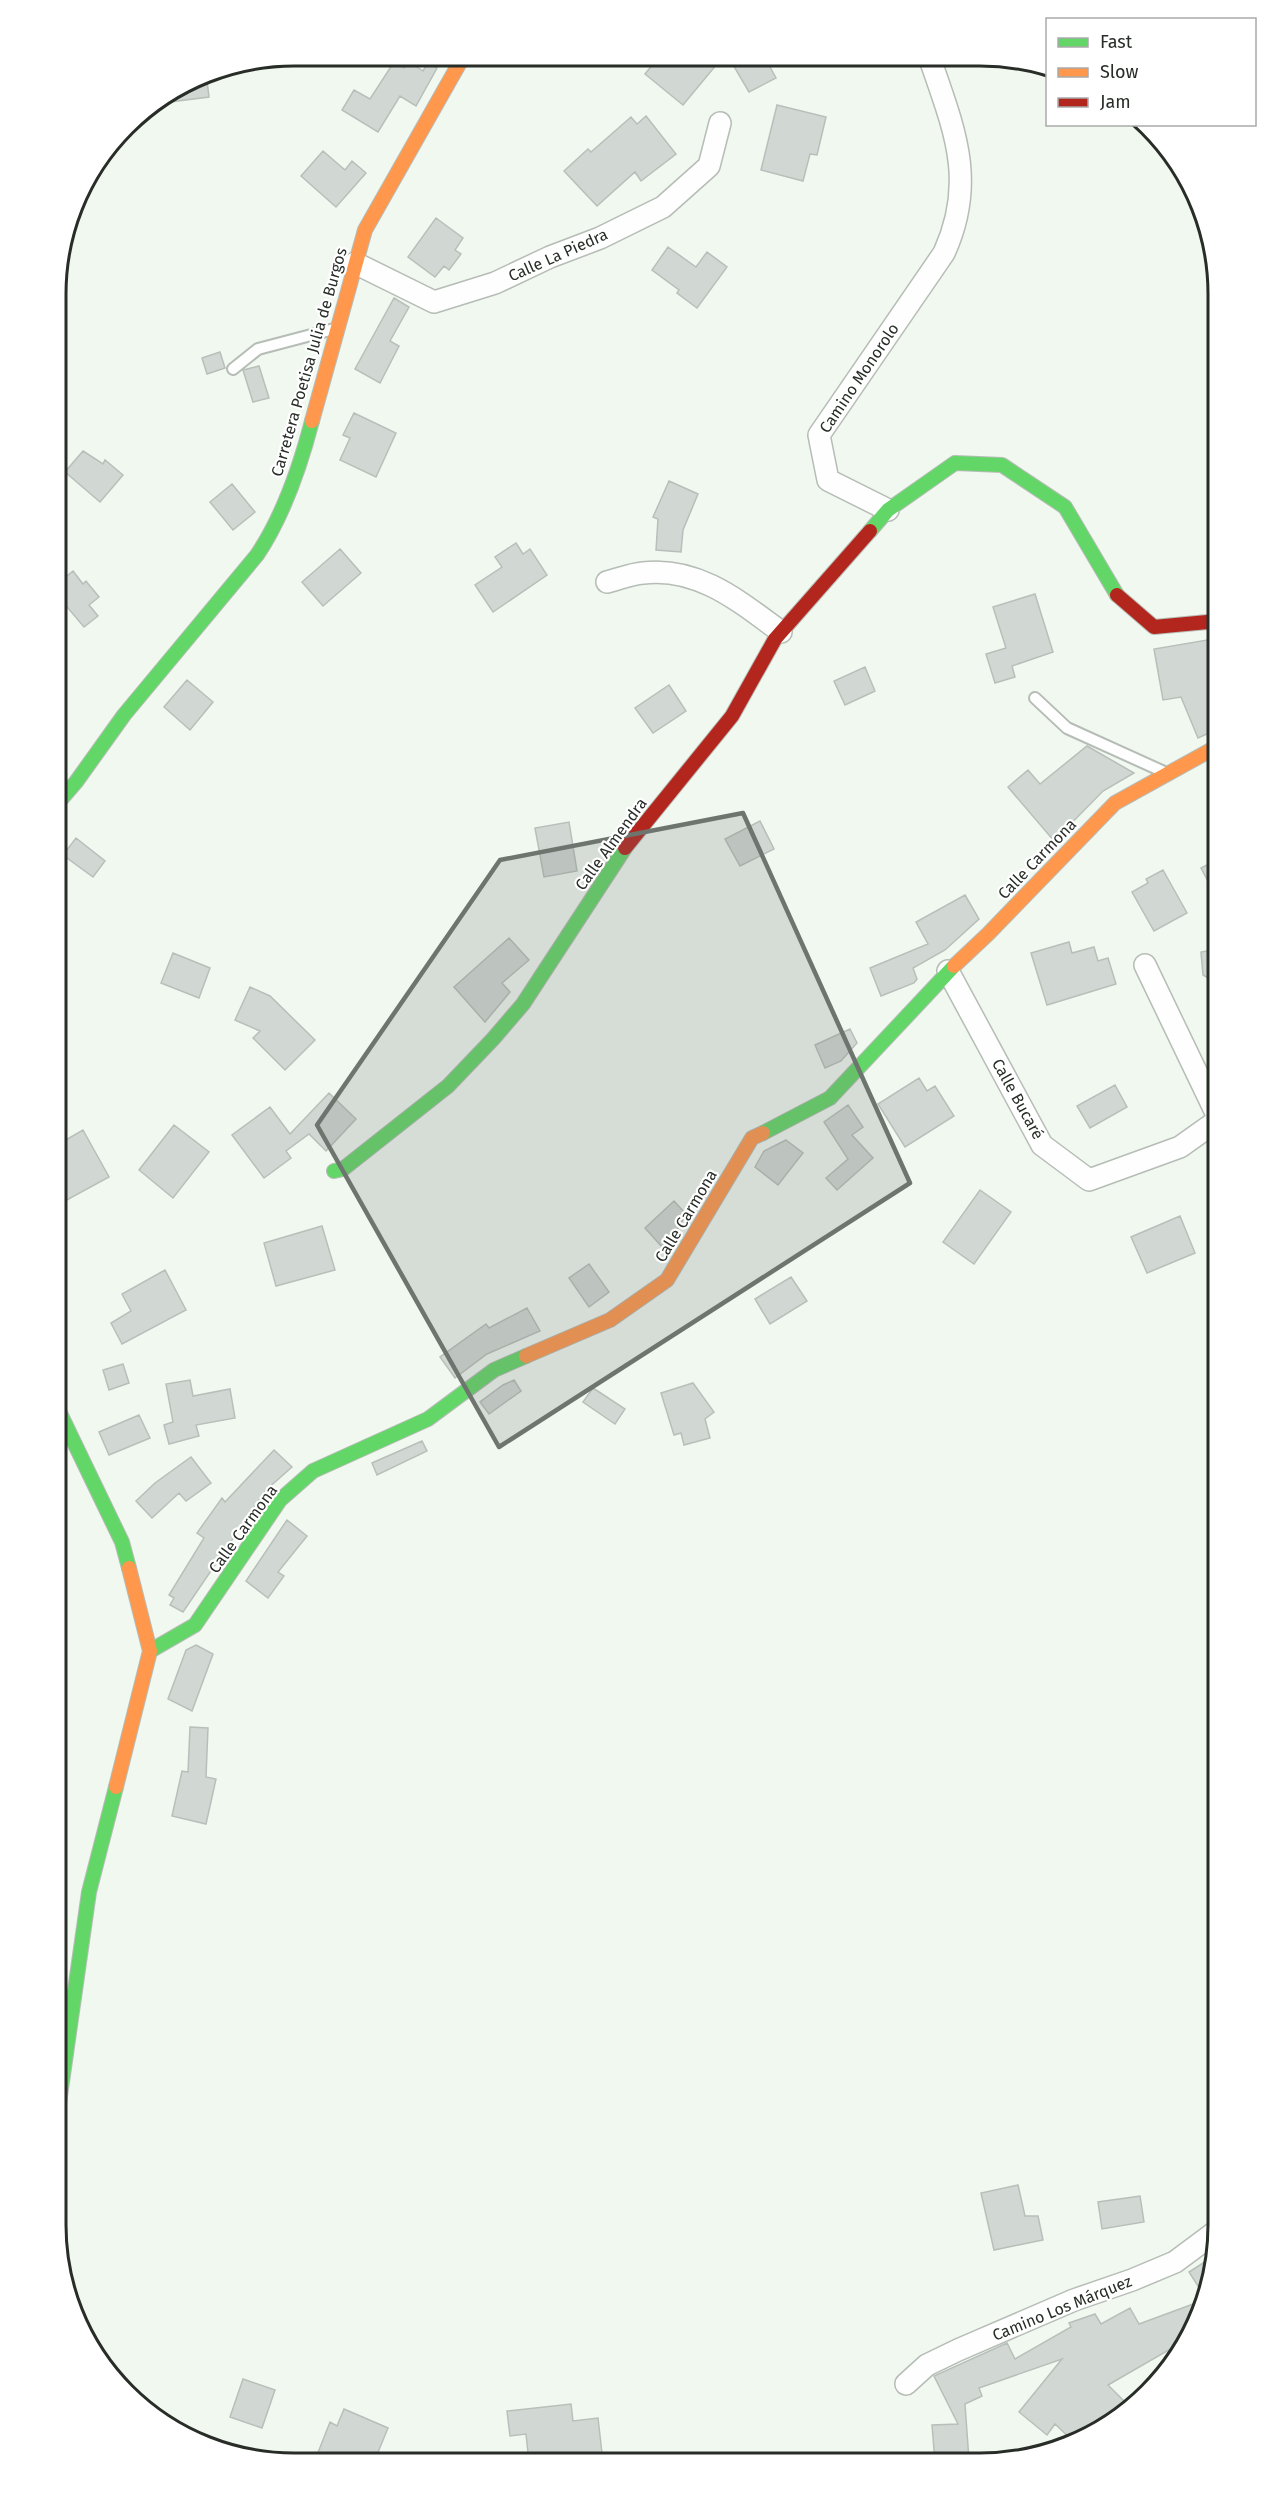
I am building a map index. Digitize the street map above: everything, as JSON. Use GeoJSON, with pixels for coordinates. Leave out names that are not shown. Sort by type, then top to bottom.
{"type":"FeatureCollection","features":[{"type":"Feature","properties":{"kind":"street","name":"Carretera Poetisa Julia de Burgos"},"geometry":{"type":"LineString","coordinates":[[66,794],[124,715],[257,555],[271,534],[306,444],[365,230],[458,66]]}},
{"type":"Feature","properties":{"kind":"street","name":"Camino Monorolo"},"geometry":{"type":"LineString","coordinates":[[888,510],[828,480],[819,435],[944,253],[954,231],[960,200],[961,167],[957,138],[932,66]]}},
{"type":"Feature","properties":{"kind":"street","name":"Calle La Piedra"},"geometry":{"type":"LineString","coordinates":[[355,264],[434,302],[495,283],[550,257],[600,238],[663,207],[709,166],[720,123]]}},
{"type":"Feature","properties":{"kind":"street"},"geometry":{"type":"LineString","coordinates":[[888,510],[955,463],[1002,465],[1065,507],[1117,596],[1154,627],[1208,622]]}},
{"type":"Feature","properties":{"kind":"street","name":"Calle Almendra"},"geometry":{"type":"LineString","coordinates":[[334,1171],[343,1169],[448,1086],[493,1040],[523,1004],[623,851],[732,716],[781,632],[888,510]]}},
{"type":"Feature","properties":{"kind":"street"},"geometry":{"type":"LineString","coordinates":[[607,582],[644,573],[688,575],[738,598],[781,632]]}},
{"type":"Feature","properties":{"kind":"street","name":"Calle Carmona"},"geometry":{"type":"LineString","coordinates":[[150,1651],[195,1625],[280,1500],[314,1471],[428,1419],[494,1370],[610,1320],[667,1280],[752,1138],[831,1098],[948,971],[988,934],[1115,803],[1208,751]]}},
{"type":"Feature","properties":{"kind":"street","name":"Calle Bucaré"},"geometry":{"type":"LineString","coordinates":[[1145,965],[1208,1098]]}},
{"type":"Feature","properties":{"kind":"street","name":"Calle Bucaré"},"geometry":{"type":"LineString","coordinates":[[948,971],[1042,1145],[1089,1180],[1180,1147],[1208,1126]]}},
{"type":"Feature","properties":{"kind":"street"},"geometry":{"type":"LineString","coordinates":[[66,1426],[122,1542],[150,1651],[88,1892],[66,2052]]}},
{"type":"Feature","properties":{"kind":"street","name":"Camino Los Márquez"},"geometry":{"type":"LineString","coordinates":[[906,2384],[927,2365],[1074,2300],[1175,2262],[1208,2237]]}},
{"type":"Feature","properties":{"kind":"lane"},"geometry":{"type":"LineString","coordinates":[[233,369],[258,349],[337,328]]}},
{"type":"Feature","properties":{"kind":"lane"},"geometry":{"type":"LineString","coordinates":[[1035,698],[1067,728],[1168,773]]}},
{"type":"Feature","properties":{"kind":"highlighted area"},"geometry":{"type":"Polygon","coordinates":[[[743,813],[910,1183],[499,1447],[317,1125],[500,860],[743,813]]]}},
{"type":"Feature","properties":{"kind":"building"},"geometry":{"type":"Polygon","coordinates":[[[391,66],[404,68],[416,66],[423,71],[426,66],[437,68],[416,106],[400,96],[378,132],[342,110],[354,90],[370,99],[391,66]]]}},
{"type":"Feature","properties":{"kind":"building"},"geometry":{"type":"Polygon","coordinates":[[[652,66],[715,66],[683,105],[645,74],[652,66]]]}},
{"type":"Feature","properties":{"kind":"building"},"geometry":{"type":"Polygon","coordinates":[[[734,66],[769,66],[776,78],[749,92],[734,66]]]}},
{"type":"Feature","properties":{"kind":"building"},"geometry":{"type":"Polygon","coordinates":[[[207,83],[209,97],[172,102],[207,83]]]}},
{"type":"Feature","properties":{"kind":"building"},"geometry":{"type":"Polygon","coordinates":[[[777,105],[826,117],[817,155],[810,154],[803,181],[761,170],[777,105]]]}},
{"type":"Feature","properties":{"kind":"building"},"geometry":{"type":"Polygon","coordinates":[[[646,116],[676,154],[641,181],[635,172],[597,206],[564,171],[588,149],[591,152],[631,117],[637,124],[646,116]]]}},
{"type":"Feature","properties":{"kind":"building"},"geometry":{"type":"Polygon","coordinates":[[[323,151],[345,170],[352,161],[366,173],[336,207],[301,176],[323,151]]]}},
{"type":"Feature","properties":{"kind":"building"},"geometry":{"type":"Polygon","coordinates":[[[436,218],[463,238],[455,250],[461,254],[449,270],[444,266],[435,277],[408,257],[436,218]]]}},
{"type":"Feature","properties":{"kind":"building"},"geometry":{"type":"Polygon","coordinates":[[[668,247],[696,267],[707,252],[727,267],[697,308],[677,293],[679,290],[652,270],[668,247]]]}},
{"type":"Feature","properties":{"kind":"building"},"geometry":{"type":"Polygon","coordinates":[[[394,298],[409,307],[390,341],[399,346],[380,383],[355,369],[394,298]]]}},
{"type":"Feature","properties":{"kind":"building"},"geometry":{"type":"Polygon","coordinates":[[[220,352],[225,368],[207,374],[202,358],[220,352]]]}},
{"type":"Feature","properties":{"kind":"building"},"geometry":{"type":"Polygon","coordinates":[[[259,366],[269,398],[253,402],[243,370],[259,366]]]}},
{"type":"Feature","properties":{"kind":"building"},"geometry":{"type":"Polygon","coordinates":[[[354,413],[396,433],[376,477],[340,460],[350,438],[343,435],[354,413]]]}},
{"type":"Feature","properties":{"kind":"building"},"geometry":{"type":"Polygon","coordinates":[[[83,451],[103,464],[105,460],[123,475],[100,502],[66,471],[83,451]]]}},
{"type":"Feature","properties":{"kind":"building"},"geometry":{"type":"Polygon","coordinates":[[[669,481],[698,494],[683,530],[681,552],[656,550],[658,519],[653,517],[669,481]]]}},
{"type":"Feature","properties":{"kind":"building"},"geometry":{"type":"Polygon","coordinates":[[[232,484],[255,512],[233,530],[210,502],[232,484]]]}},
{"type":"Feature","properties":{"kind":"building"},"geometry":{"type":"Polygon","coordinates":[[[516,543],[523,554],[530,549],[547,575],[493,612],[475,585],[502,567],[495,557],[516,543]]]}},
{"type":"Feature","properties":{"kind":"building"},"geometry":{"type":"Polygon","coordinates":[[[340,549],[361,573],[323,606],[302,582],[340,549]]]}},
{"type":"Feature","properties":{"kind":"building"},"geometry":{"type":"Polygon","coordinates":[[[73,571],[83,584],[86,581],[99,597],[89,605],[98,616],[84,627],[66,606],[66,577],[73,571]]]}},
{"type":"Feature","properties":{"kind":"building"},"geometry":{"type":"Polygon","coordinates":[[[1035,594],[1053,652],[1012,666],[1015,677],[995,683],[986,654],[1006,648],[993,607],[1035,594]]]}},
{"type":"Feature","properties":{"kind":"building"},"geometry":{"type":"Polygon","coordinates":[[[1208,640],[1208,734],[1198,738],[1181,697],[1163,700],[1154,649],[1208,640]]]}},
{"type":"Feature","properties":{"kind":"building"},"geometry":{"type":"Polygon","coordinates":[[[865,667],[875,691],[845,705],[834,681],[865,667]]]}},
{"type":"Feature","properties":{"kind":"building"},"geometry":{"type":"Polygon","coordinates":[[[187,680],[213,702],[190,730],[164,707],[187,680]]]}},
{"type":"Feature","properties":{"kind":"building"},"geometry":{"type":"Polygon","coordinates":[[[669,685],[686,711],[653,733],[635,708],[669,685]]]}},
{"type":"Feature","properties":{"kind":"building"},"geometry":{"type":"Polygon","coordinates":[[[1087,746],[1134,773],[1103,791],[1054,841],[1008,787],[1028,770],[1040,784],[1087,746]]]}},
{"type":"Feature","properties":{"kind":"building"},"geometry":{"type":"Polygon","coordinates":[[[760,821],[774,849],[740,866],[725,839],[760,821]]]}},
{"type":"Feature","properties":{"kind":"building"},"geometry":{"type":"Polygon","coordinates":[[[569,822],[577,871],[544,877],[535,828],[569,822]]]}},
{"type":"Feature","properties":{"kind":"building"},"geometry":{"type":"Polygon","coordinates":[[[76,838],[105,861],[93,877],[66,857],[66,851],[76,838]]]}},
{"type":"Feature","properties":{"kind":"building"},"geometry":{"type":"Polygon","coordinates":[[[1208,864],[1208,881],[1201,868],[1208,864]]]}},
{"type":"Feature","properties":{"kind":"building"},"geometry":{"type":"Polygon","coordinates":[[[1163,870],[1187,913],[1154,931],[1132,892],[1148,883],[1146,879],[1163,870]]]}},
{"type":"Feature","properties":{"kind":"building"},"geometry":{"type":"Polygon","coordinates":[[[965,895],[979,919],[945,950],[913,968],[917,979],[914,983],[881,996],[870,968],[928,944],[916,922],[965,895]]]}},
{"type":"Feature","properties":{"kind":"building"},"geometry":{"type":"Polygon","coordinates":[[[509,938],[529,960],[502,983],[510,992],[485,1022],[454,987],[509,938]]]}},
{"type":"Feature","properties":{"kind":"building"},"geometry":{"type":"Polygon","coordinates":[[[1069,942],[1072,953],[1094,947],[1098,961],[1108,958],[1116,984],[1047,1005],[1031,953],[1069,942]]]}},
{"type":"Feature","properties":{"kind":"building"},"geometry":{"type":"Polygon","coordinates":[[[1208,951],[1208,978],[1203,975],[1201,952],[1208,951]]]}},
{"type":"Feature","properties":{"kind":"building"},"geometry":{"type":"Polygon","coordinates":[[[173,953],[210,968],[199,998],[161,983],[173,953]]]}},
{"type":"Feature","properties":{"kind":"building"},"geometry":{"type":"Polygon","coordinates":[[[250,987],[270,996],[315,1040],[285,1070],[253,1038],[260,1031],[235,1020],[250,987]]]}},
{"type":"Feature","properties":{"kind":"building"},"geometry":{"type":"Polygon","coordinates":[[[850,1029],[857,1043],[841,1061],[825,1068],[815,1045],[850,1029]]]}},
{"type":"Feature","properties":{"kind":"building"},"geometry":{"type":"Polygon","coordinates":[[[919,1078],[927,1091],[935,1086],[954,1116],[905,1147],[878,1104],[919,1078]]]}},
{"type":"Feature","properties":{"kind":"building"},"geometry":{"type":"Polygon","coordinates":[[[1115,1085],[1127,1107],[1090,1128],[1077,1106],[1115,1085]]]}},
{"type":"Feature","properties":{"kind":"building"},"geometry":{"type":"Polygon","coordinates":[[[329,1093],[356,1119],[326,1151],[309,1134],[286,1151],[291,1158],[264,1178],[232,1135],[270,1107],[290,1134],[329,1093]]]}},
{"type":"Feature","properties":{"kind":"building"},"geometry":{"type":"Polygon","coordinates":[[[848,1105],[863,1127],[852,1135],[873,1158],[837,1190],[826,1178],[848,1159],[824,1122],[848,1105]]]}},
{"type":"Feature","properties":{"kind":"building"},"geometry":{"type":"Polygon","coordinates":[[[174,1125],[209,1152],[173,1198],[139,1170],[174,1125]]]}},
{"type":"Feature","properties":{"kind":"building"},"geometry":{"type":"Polygon","coordinates":[[[83,1130],[109,1177],[66,1200],[66,1140],[83,1130]]]}},
{"type":"Feature","properties":{"kind":"building"},"geometry":{"type":"Polygon","coordinates":[[[786,1140],[803,1153],[778,1185],[755,1167],[764,1151],[786,1140]]]}},
{"type":"Feature","properties":{"kind":"building"},"geometry":{"type":"Polygon","coordinates":[[[980,1190],[1011,1212],[974,1264],[943,1242],[980,1190]]]}},
{"type":"Feature","properties":{"kind":"building"},"geometry":{"type":"Polygon","coordinates":[[[674,1201],[686,1214],[673,1237],[662,1247],[645,1228],[674,1201]]]}},
{"type":"Feature","properties":{"kind":"building"},"geometry":{"type":"Polygon","coordinates":[[[1180,1216],[1195,1253],[1147,1273],[1131,1237],[1180,1216]]]}},
{"type":"Feature","properties":{"kind":"building"},"geometry":{"type":"Polygon","coordinates":[[[322,1226],[335,1270],[276,1286],[264,1243],[322,1226]]]}},
{"type":"Feature","properties":{"kind":"building"},"geometry":{"type":"Polygon","coordinates":[[[589,1264],[609,1292],[589,1307],[569,1278],[589,1264]]]}},
{"type":"Feature","properties":{"kind":"building"},"geometry":{"type":"Polygon","coordinates":[[[165,1270],[186,1310],[122,1344],[111,1323],[131,1311],[122,1294],[165,1270]]]}},
{"type":"Feature","properties":{"kind":"building"},"geometry":{"type":"Polygon","coordinates":[[[791,1277],[807,1301],[770,1324],[755,1299],[791,1277]]]}},
{"type":"Feature","properties":{"kind":"building"},"geometry":{"type":"Polygon","coordinates":[[[527,1308],[540,1331],[487,1354],[455,1378],[440,1357],[486,1324],[489,1328],[527,1308]]]}},
{"type":"Feature","properties":{"kind":"building"},"geometry":{"type":"Polygon","coordinates":[[[123,1364],[129,1383],[109,1390],[103,1370],[123,1364]]]}},
{"type":"Feature","properties":{"kind":"building"},"geometry":{"type":"Polygon","coordinates":[[[190,1380],[193,1396],[230,1389],[235,1418],[196,1425],[199,1436],[169,1444],[164,1425],[173,1422],[166,1384],[190,1380]]]}},
{"type":"Feature","properties":{"kind":"building"},"geometry":{"type":"Polygon","coordinates":[[[514,1380],[521,1391],[489,1414],[480,1402],[514,1380]]]}},
{"type":"Feature","properties":{"kind":"building"},"geometry":{"type":"Polygon","coordinates":[[[693,1383],[714,1412],[705,1419],[710,1438],[684,1445],[681,1433],[674,1435],[661,1393],[693,1383]]]}},
{"type":"Feature","properties":{"kind":"building"},"geometry":{"type":"Polygon","coordinates":[[[593,1388],[625,1409],[615,1424],[583,1402],[593,1388]]]}},
{"type":"Feature","properties":{"kind":"building"},"geometry":{"type":"Polygon","coordinates":[[[139,1415],[150,1438],[109,1455],[99,1432],[139,1415]]]}},
{"type":"Feature","properties":{"kind":"building"},"geometry":{"type":"Polygon","coordinates":[[[422,1441],[427,1451],[377,1475],[372,1463],[422,1441]]]}},
{"type":"Feature","properties":{"kind":"building"},"geometry":{"type":"Polygon","coordinates":[[[274,1450],[292,1467],[266,1490],[183,1612],[170,1605],[174,1598],[169,1595],[204,1538],[197,1533],[222,1498],[225,1502],[274,1450]]]}},
{"type":"Feature","properties":{"kind":"building"},"geometry":{"type":"Polygon","coordinates":[[[191,1457],[211,1483],[186,1501],[179,1493],[152,1518],[136,1501],[155,1483],[191,1457]]]}},
{"type":"Feature","properties":{"kind":"building"},"geometry":{"type":"Polygon","coordinates":[[[287,1520],[307,1536],[278,1572],[284,1576],[268,1598],[246,1581],[287,1520]]]}},
{"type":"Feature","properties":{"kind":"building"},"geometry":{"type":"Polygon","coordinates":[[[196,1645],[213,1654],[192,1711],[168,1699],[186,1650],[196,1645]]]}},
{"type":"Feature","properties":{"kind":"building"},"geometry":{"type":"Polygon","coordinates":[[[190,1727],[208,1728],[206,1777],[216,1779],[206,1824],[172,1816],[182,1771],[188,1772],[190,1727]]]}},
{"type":"Feature","properties":{"kind":"building"},"geometry":{"type":"Polygon","coordinates":[[[1018,2185],[1025,2216],[1038,2216],[1043,2240],[994,2250],[981,2193],[1018,2185]]]}},
{"type":"Feature","properties":{"kind":"building"},"geometry":{"type":"Polygon","coordinates":[[[1140,2196],[1144,2222],[1102,2229],[1098,2202],[1140,2196]]]}},
{"type":"Feature","properties":{"kind":"building"},"geometry":{"type":"Polygon","coordinates":[[[1205,2262],[1199,2288],[1189,2272],[1205,2262]]]}},
{"type":"Feature","properties":{"kind":"building"},"geometry":{"type":"Polygon","coordinates":[[[1194,2304],[1172,2348],[1108,2385],[1124,2401],[1106,2415],[1067,2436],[1055,2424],[1047,2435],[1019,2412],[1062,2359],[979,2388],[982,2396],[965,2404],[968,2453],[934,2453],[932,2425],[958,2424],[934,2376],[1007,2343],[1015,2359],[1071,2327],[1069,2323],[1095,2314],[1101,2324],[1130,2308],[1139,2324],[1194,2304]]]}},
{"type":"Feature","properties":{"kind":"building"},"geometry":{"type":"Polygon","coordinates":[[[243,2379],[275,2390],[262,2428],[230,2417],[243,2379]]]}},
{"type":"Feature","properties":{"kind":"building"},"geometry":{"type":"Polygon","coordinates":[[[571,2404],[573,2421],[598,2418],[602,2453],[528,2453],[526,2434],[510,2436],[507,2411],[571,2404]]]}},
{"type":"Feature","properties":{"kind":"building"},"geometry":{"type":"Polygon","coordinates":[[[344,2409],[388,2428],[378,2453],[318,2453],[330,2422],[337,2426],[344,2409]]]}},
{"type":"Feature","properties":{"kind":"traffic: fast"},"geometry":{"type":"LineString","coordinates":[[66,794],[124,715],[267,540],[290,490],[312,421]]}},
{"type":"Feature","properties":{"kind":"traffic: fast"},"geometry":{"type":"LineString","coordinates":[[870,531],[888,510],[955,463],[1002,465],[1065,507],[1117,595]]}},
{"type":"Feature","properties":{"kind":"traffic: fast"},"geometry":{"type":"LineString","coordinates":[[334,1171],[343,1169],[448,1086],[493,1039],[523,1004],[625,848]]}},
{"type":"Feature","properties":{"kind":"traffic: fast"},"geometry":{"type":"LineString","coordinates":[[763,1133],[830,1098],[954,966]]}},
{"type":"Feature","properties":{"kind":"traffic: fast"},"geometry":{"type":"LineString","coordinates":[[150,1651],[195,1625],[280,1500],[313,1471],[428,1419],[494,1370],[526,1356]]}},
{"type":"Feature","properties":{"kind":"traffic: fast"},"geometry":{"type":"LineString","coordinates":[[66,1426],[122,1542],[129,1568]]}},
{"type":"Feature","properties":{"kind":"traffic: fast"},"geometry":{"type":"LineString","coordinates":[[66,2054],[89,1892],[116,1787]]}},
{"type":"Feature","properties":{"kind":"traffic: slow"},"geometry":{"type":"LineString","coordinates":[[312,421],[365,230],[458,66]]}},
{"type":"Feature","properties":{"kind":"traffic: slow"},"geometry":{"type":"LineString","coordinates":[[954,966],[1115,803],[1208,752]]}},
{"type":"Feature","properties":{"kind":"traffic: slow"},"geometry":{"type":"LineString","coordinates":[[526,1356],[610,1320],[667,1280],[752,1138],[763,1133]]}},
{"type":"Feature","properties":{"kind":"traffic: slow"},"geometry":{"type":"LineString","coordinates":[[116,1787],[150,1651],[129,1568]]}},
{"type":"Feature","properties":{"kind":"traffic: jam"},"geometry":{"type":"LineString","coordinates":[[625,848],[732,716],[775,639],[870,531]]}},
{"type":"Feature","properties":{"kind":"traffic: jam"},"geometry":{"type":"LineString","coordinates":[[1117,595],[1154,627],[1208,622]]}}]}
